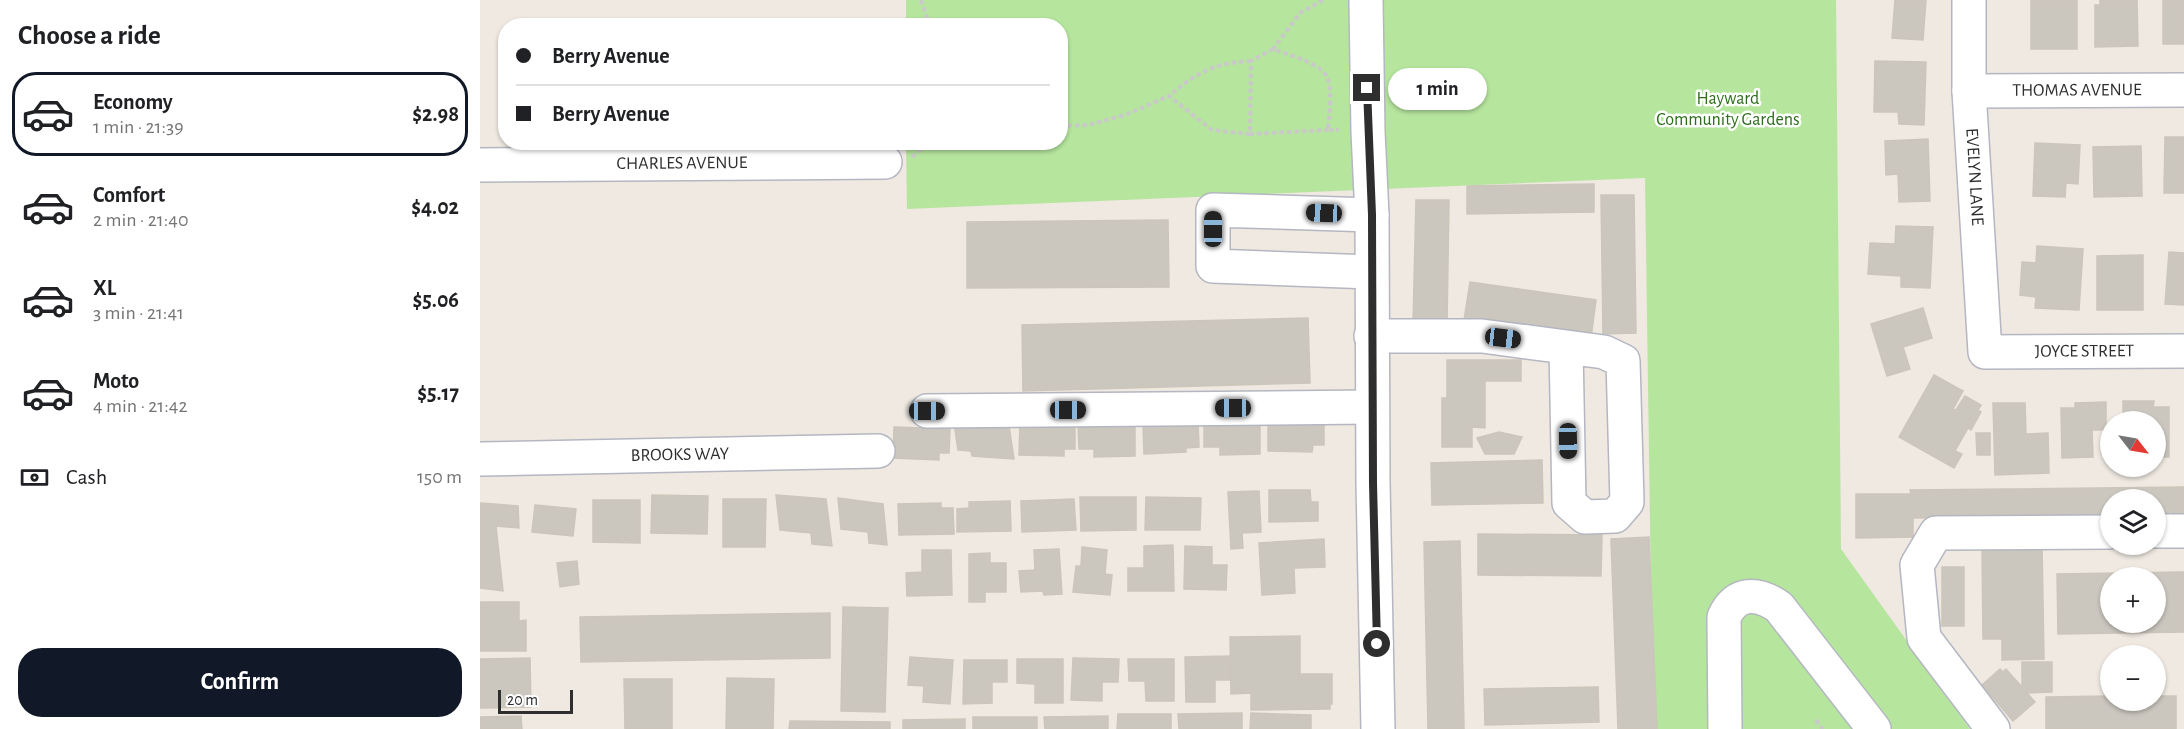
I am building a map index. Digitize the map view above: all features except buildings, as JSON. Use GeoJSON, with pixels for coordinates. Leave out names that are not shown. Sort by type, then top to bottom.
{"type":"FeatureCollection","features":[{"type":"Feature","properties":{"kind":"street"},"geometry":{"type":"LineString","coordinates":[[1366,0],[1372,215],[1371,336],[1378,729]]}},
{"type":"Feature","properties":{"kind":"street","name":"EVELYN LANE"},"geometry":{"type":"LineString","coordinates":[[1969,0],[1970,91],[1985,352]]}},
{"type":"Feature","properties":{"kind":"street","name":"THOMAS AVENUE"},"geometry":{"type":"LineString","coordinates":[[1970,91],[2184,90]]}},
{"type":"Feature","properties":{"kind":"street","name":"CHARLES AVENUE"},"geometry":{"type":"LineString","coordinates":[[480,165],[885,162]]}},
{"type":"Feature","properties":{"kind":"street"},"geometry":{"type":"LineString","coordinates":[[1371,272],[1213,266],[1213,210],[1372,215]]}},
{"type":"Feature","properties":{"kind":"street"},"geometry":{"type":"LineString","coordinates":[[1371,336],[1482,336],[1566,346],[1604,352],[1623,362],[1627,502],[1614,516],[1585,517],[1569,503],[1566,346]]}},
{"type":"Feature","properties":{"kind":"street","name":"JOYCE STREET"},"geometry":{"type":"LineString","coordinates":[[1985,352],[2184,351]]}},
{"type":"Feature","properties":{"kind":"street"},"geometry":{"type":"LineString","coordinates":[[927,411],[1372,407]]}},
{"type":"Feature","properties":{"kind":"street","name":"BROOKS WAY"},"geometry":{"type":"LineString","coordinates":[[480,459],[878,451]]}},
{"type":"Feature","properties":{"kind":"street"},"geometry":{"type":"LineString","coordinates":[[2166,531],[2184,531]]}},
{"type":"Feature","properties":{"kind":"street"},"geometry":{"type":"LineString","coordinates":[[1993,729],[1924,638],[1917,565],[1936,533],[2100,532]]}},
{"type":"Feature","properties":{"kind":"street"},"geometry":{"type":"LineString","coordinates":[[1725,729],[1724,617],[1728,608],[1748,596],[1765,598],[1779,607],[1874,729]]}},
{"type":"Feature","properties":{"kind":"path"},"geometry":{"type":"LineString","coordinates":[[921,0],[927,18]]}},
{"type":"Feature","properties":{"kind":"path"},"geometry":{"type":"LineString","coordinates":[[1068,126],[1089,125],[1125,115],[1169,96],[1191,77],[1227,63],[1251,61],[1273,49],[1300,13],[1323,0]]}},
{"type":"Feature","properties":{"kind":"path"},"geometry":{"type":"LineString","coordinates":[[1273,49],[1308,62],[1327,77],[1328,130]]}},
{"type":"Feature","properties":{"kind":"path"},"geometry":{"type":"LineString","coordinates":[[1250,134],[1251,61]]}},
{"type":"Feature","properties":{"kind":"path"},"geometry":{"type":"LineString","coordinates":[[1169,96],[1212,130],[1250,134],[1328,130],[1368,132]]}},
{"type":"Feature","properties":{"kind":"path"},"geometry":{"type":"LineString","coordinates":[[1816,720],[1824,729]]}},
{"type":"Feature","properties":{"kind":"green space","name":"Hayward Community Gardens"},"geometry":{"type":"Polygon","coordinates":[[[906,0],[1836,0],[1841,549],[1970,729],[1653,729],[1645,178],[907,209],[906,150],[1068,150],[1068,18],[906,18],[906,0]]]}},
{"type":"Feature","properties":{"kind":"route"},"geometry":{"type":"LineString","coordinates":[[1367,88],[1372,215],[1373,483],[1377,644]]}}]}
